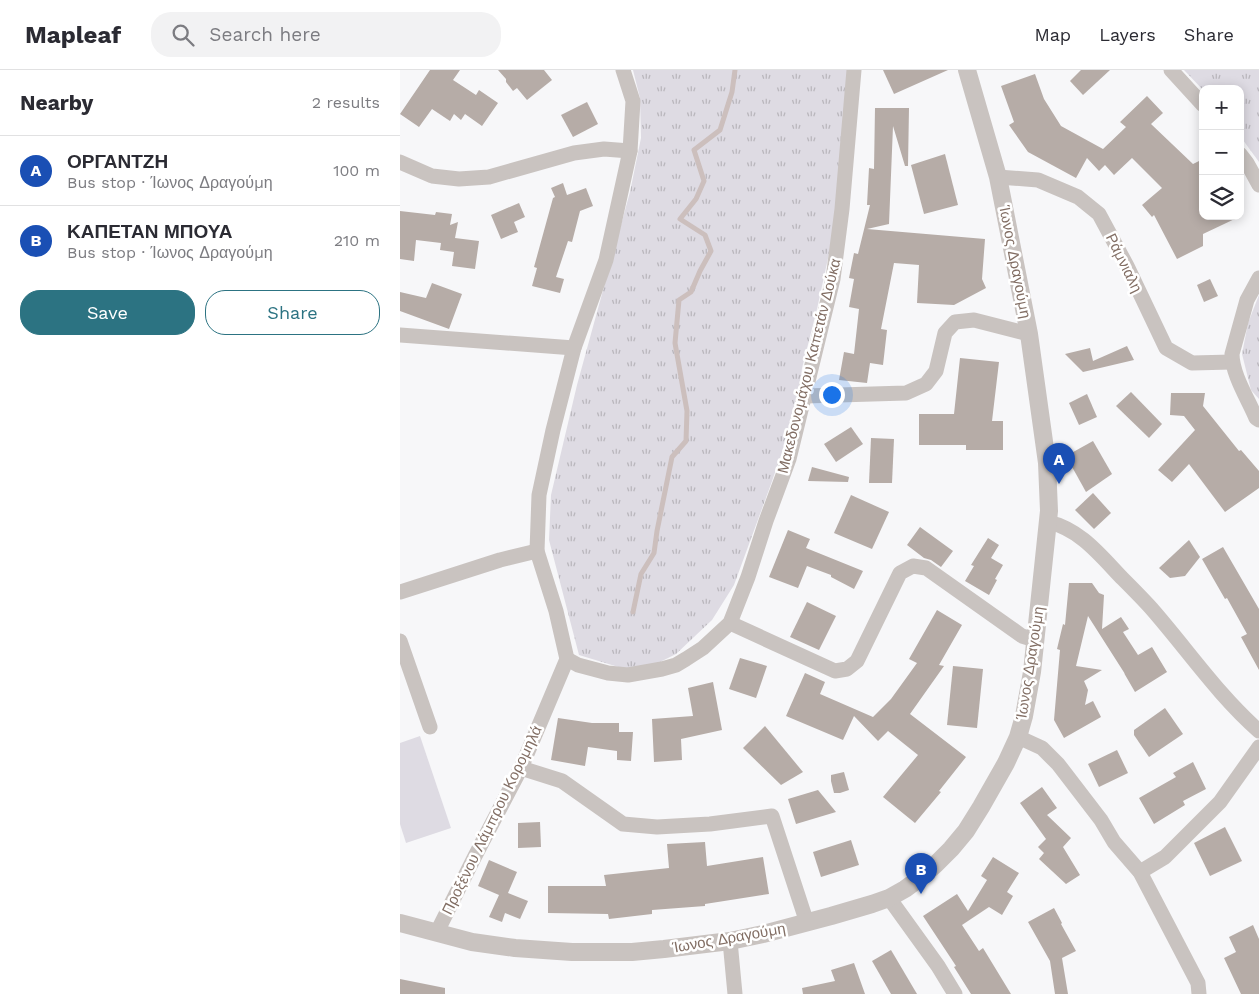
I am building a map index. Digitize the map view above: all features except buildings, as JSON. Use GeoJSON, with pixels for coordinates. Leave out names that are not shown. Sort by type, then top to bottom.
{"type":"FeatureCollection","features":[{"type":"Feature","properties":{"kind":"street"},"geometry":{"type":"LineString","coordinates":[[567,659],[556,611],[537,551],[539,496],[552,430],[574,348],[606,260],[630,152],[633,101],[623,70]]}},
{"type":"Feature","properties":{"kind":"street","name":"Μακεδονομάχου Καπετάν Δούκα"},"geometry":{"type":"LineString","coordinates":[[567,659],[588,668],[628,675],[662,669],[676,665],[697,652],[730,622],[790,459],[833,279],[842,209],[854,70]]}},
{"type":"Feature","properties":{"kind":"street","name":"Ίωνος Δραγούμη"},"geometry":{"type":"LineString","coordinates":[[400,923],[472,942],[515,948],[572,952],[648,950],[730,941],[807,923],[866,906],[905,889],[936,864],[961,837],[981,808],[1018,736],[1024,716],[1035,640],[1049,511],[1047,463],[1029,334],[998,178],[967,70]]}},
{"type":"Feature","properties":{"kind":"street"},"geometry":{"type":"LineString","coordinates":[[1171,70],[1199,101]]}},
{"type":"Feature","properties":{"kind":"street"},"geometry":{"type":"LineString","coordinates":[[400,162],[432,176],[459,179],[489,177],[574,153],[604,149],[630,152]]}},
{"type":"Feature","properties":{"kind":"street"},"geometry":{"type":"LineString","coordinates":[[1244,159],[1259,185]]}},
{"type":"Feature","properties":{"kind":"street","name":"Ράμνιαλη"},"geometry":{"type":"LineString","coordinates":[[998,178],[1038,180],[1078,197],[1099,214],[1127,266],[1166,348],[1192,363],[1232,362]]}},
{"type":"Feature","properties":{"kind":"street"},"geometry":{"type":"LineString","coordinates":[[1259,278],[1247,300],[1232,354],[1232,362],[1242,387],[1256,418],[1259,420]]}},
{"type":"Feature","properties":{"kind":"street"},"geometry":{"type":"LineString","coordinates":[[804,396],[906,393],[926,384],[936,371],[945,333],[956,322],[974,320],[1029,334]]}},
{"type":"Feature","properties":{"kind":"street"},"geometry":{"type":"LineString","coordinates":[[400,335],[574,348]]}},
{"type":"Feature","properties":{"kind":"street"},"geometry":{"type":"LineString","coordinates":[[1048,522],[1067,528],[1093,547],[1151,609],[1242,716],[1259,731]]}},
{"type":"Feature","properties":{"kind":"street"},"geometry":{"type":"LineString","coordinates":[[400,592],[500,560],[537,551]]}},
{"type":"Feature","properties":{"kind":"street"},"geometry":{"type":"LineString","coordinates":[[730,622],[835,671],[846,669],[857,662],[900,573],[913,566],[926,568],[1022,636],[1035,640]]}},
{"type":"Feature","properties":{"kind":"street"},"geometry":{"type":"LineString","coordinates":[[400,642],[430,727]]}},
{"type":"Feature","properties":{"kind":"street","name":"Προξένου Λάμπρου Κορομηλά"},"geometry":{"type":"LineString","coordinates":[[437,932],[521,768],[567,659]]}},
{"type":"Feature","properties":{"kind":"street"},"geometry":{"type":"LineString","coordinates":[[1018,736],[1050,754],[1101,820],[1114,842],[1140,872],[1198,983],[1200,994]]}},
{"type":"Feature","properties":{"kind":"street"},"geometry":{"type":"LineString","coordinates":[[1140,872],[1165,857],[1220,802],[1259,747]]}},
{"type":"Feature","properties":{"kind":"street"},"geometry":{"type":"LineString","coordinates":[[521,768],[562,781],[623,824],[656,827],[710,824],[772,816],[807,923]]}},
{"type":"Feature","properties":{"kind":"street"},"geometry":{"type":"LineString","coordinates":[[888,898],[938,966],[955,994]]}},
{"type":"Feature","properties":{"kind":"street"},"geometry":{"type":"LineString","coordinates":[[730,941],[735,994]]}},
{"type":"Feature","properties":{"kind":"green space"},"geometry":{"type":"Polygon","coordinates":[[[633,70],[851,70],[835,226],[802,368],[798,406],[734,585],[712,620],[676,654],[652,666],[625,669],[579,655],[549,540],[551,495],[577,385],[630,192],[641,138],[640,98],[633,70]]]}},
{"type":"Feature","properties":{"kind":"green space"},"geometry":{"type":"Polygon","coordinates":[[[1184,70],[1259,70],[1259,162],[1244,141],[1244,85],[1199,86],[1184,70]]]}},
{"type":"Feature","properties":{"kind":"green space"},"geometry":{"type":"Polygon","coordinates":[[[1259,295],[1259,399],[1251,390],[1242,354],[1248,323],[1259,295]]]}},
{"type":"Feature","properties":{"kind":"green space"},"geometry":{"type":"Polygon","coordinates":[[[420,736],[451,828],[406,843],[400,824],[400,743],[420,736]]]}},
{"type":"Feature","properties":{"kind":"waterway"},"geometry":{"type":"LineString","coordinates":[[633,612],[641,574],[654,553],[672,457],[686,441],[687,411],[675,343],[679,300],[691,292],[711,251],[705,235],[680,219],[696,199],[704,181],[694,150],[720,130],[732,92],[735,70]]}},
{"type":"Feature","properties":{"kind":"place","name":"ΟΡΓΑΝΤΖΗ"},"geometry":{"type":"Point","coordinates":[1059,484]}},
{"type":"Feature","properties":{"kind":"place","name":"ΚΑΠΕΤΑΝ ΜΠΟΥΑ"},"geometry":{"type":"Point","coordinates":[921,894]}}]}
